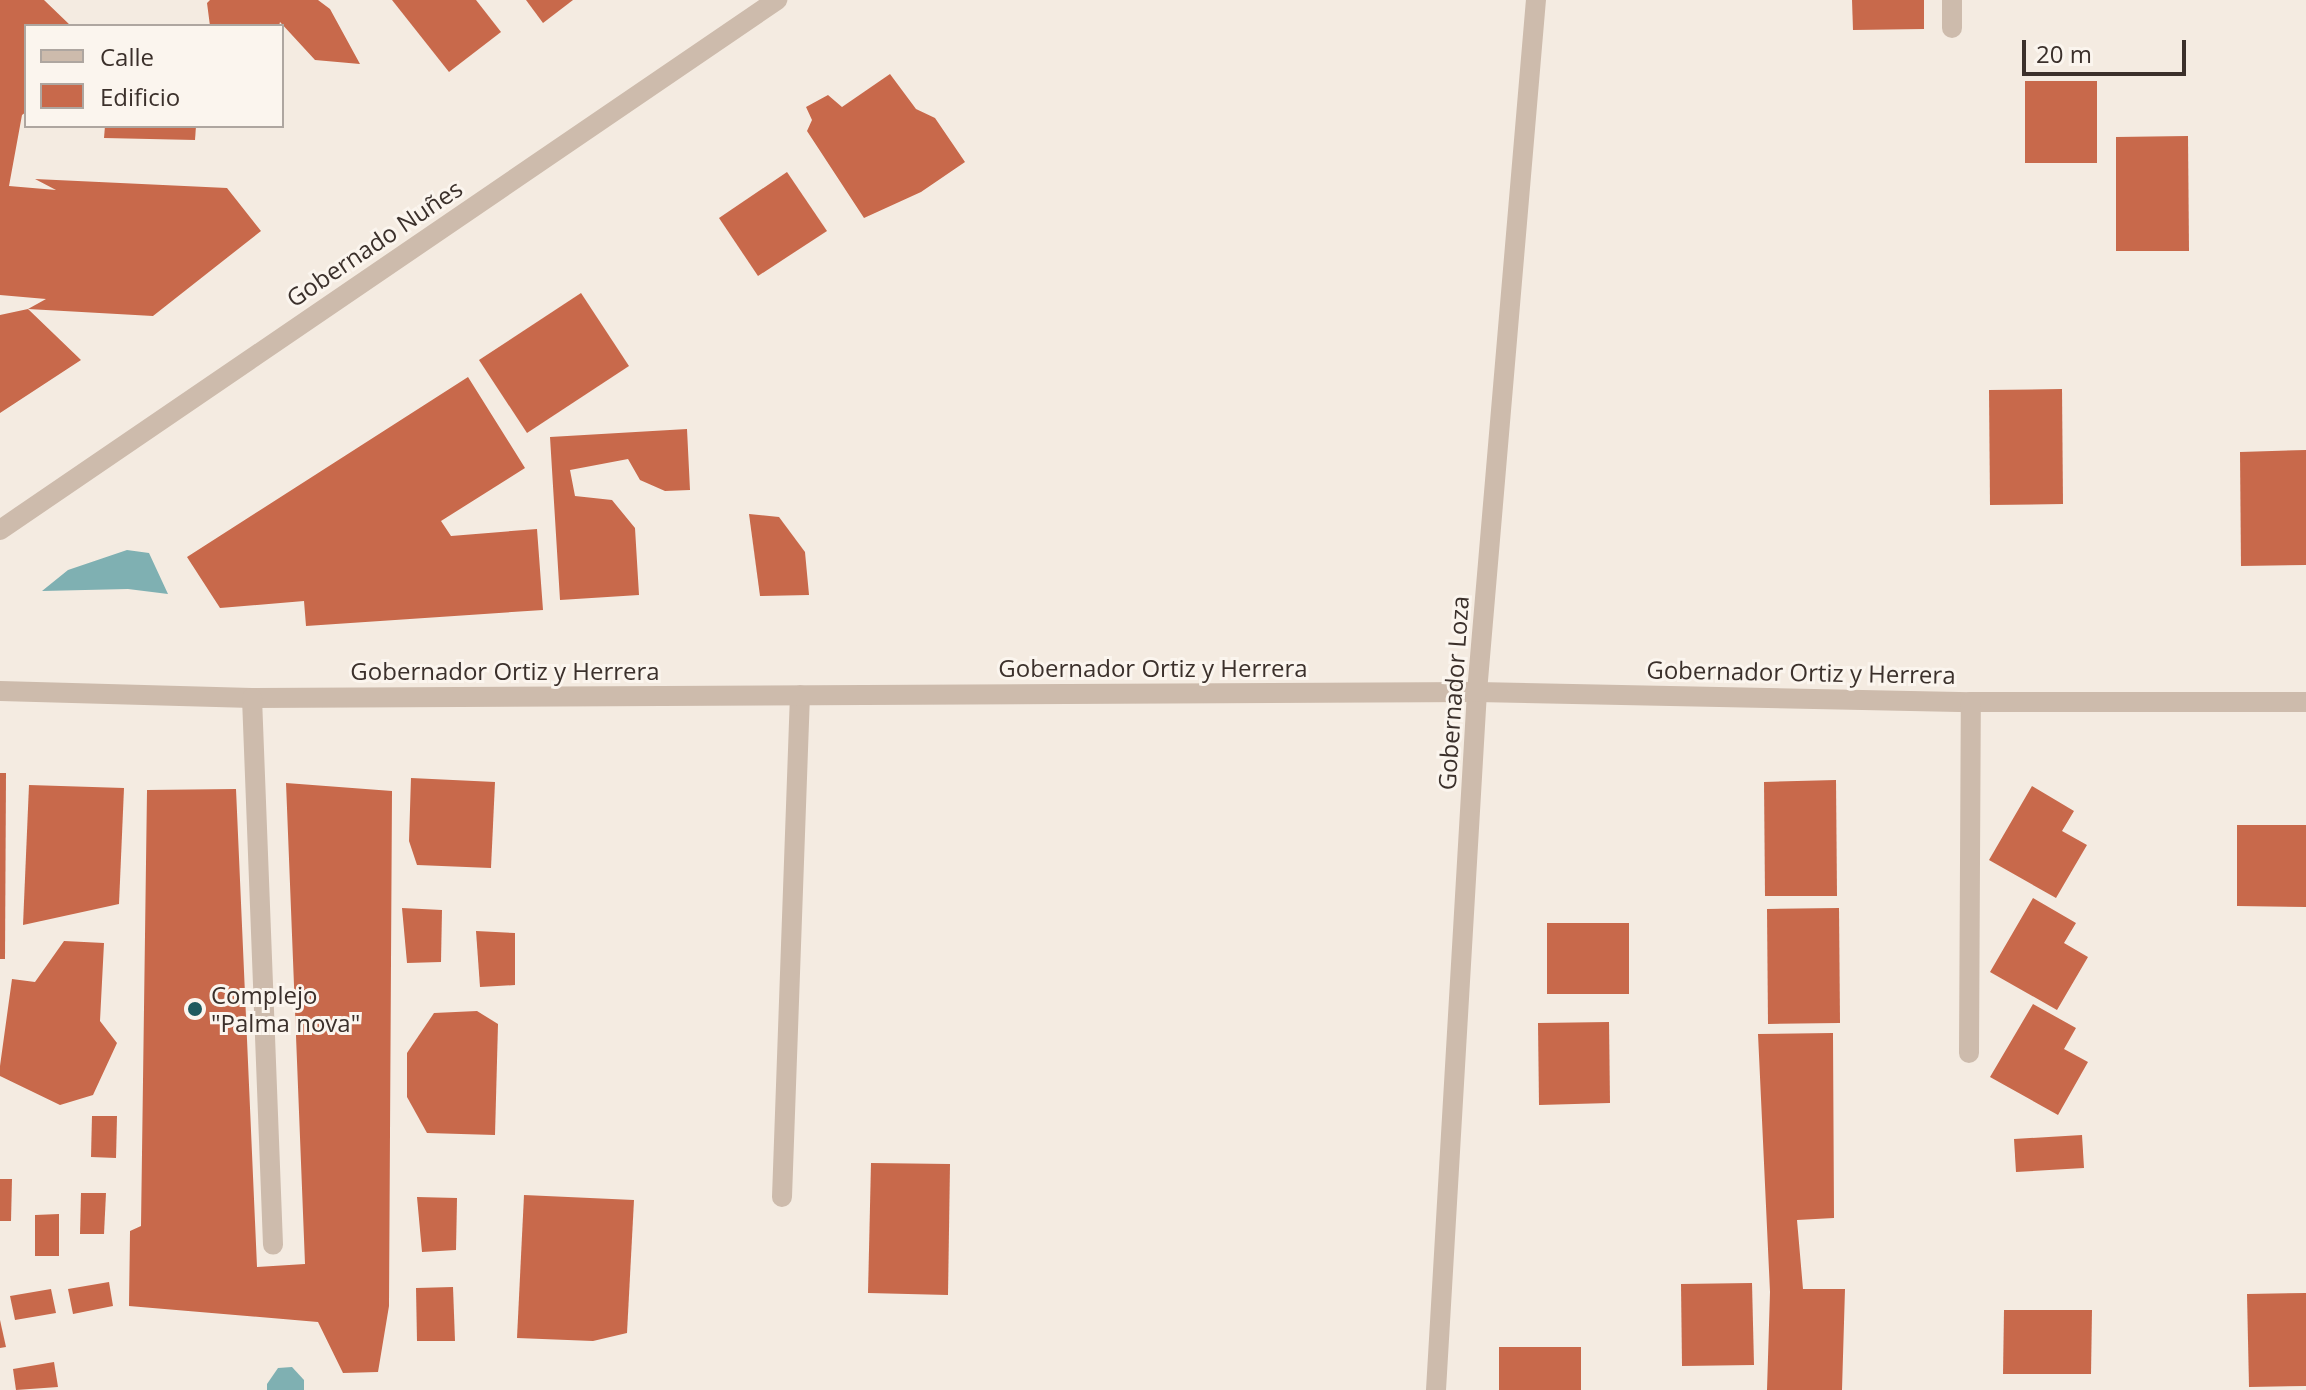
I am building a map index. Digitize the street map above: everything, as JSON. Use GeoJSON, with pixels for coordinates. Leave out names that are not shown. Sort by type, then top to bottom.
{"type":"FeatureCollection","features":[{"type":"Feature","properties":{"kind":"street","name":"Gobernado Nuñes"},"geometry":{"type":"LineString","coordinates":[[0,530],[777,0]]}},
{"type":"Feature","properties":{"kind":"street","name":"Gobernador Loza"},"geometry":{"type":"LineString","coordinates":[[1436,1390],[1477,692],[1536,0]]}},
{"type":"Feature","properties":{"kind":"street"},"geometry":{"type":"LineString","coordinates":[[1952,0],[1952,28]]}},
{"type":"Feature","properties":{"kind":"street","name":"Gobernador Ortiz y Herrera"},"geometry":{"type":"LineString","coordinates":[[0,691],[252,698],[1477,692],[1971,702],[2306,702]]}},
{"type":"Feature","properties":{"kind":"street"},"geometry":{"type":"LineString","coordinates":[[782,1197],[800,695]]}},
{"type":"Feature","properties":{"kind":"street"},"geometry":{"type":"LineString","coordinates":[[252,698],[273,1245]]}},
{"type":"Feature","properties":{"kind":"street"},"geometry":{"type":"LineString","coordinates":[[1969,1053],[1971,702]]}},
{"type":"Feature","properties":{"kind":"water"},"geometry":{"type":"Polygon","coordinates":[[[127,550],[149,553],[168,594],[128,589],[42,591],[68,570],[127,550]]]}},
{"type":"Feature","properties":{"kind":"water"},"geometry":{"type":"Polygon","coordinates":[[[292,1367],[304,1380],[304,1390],[267,1390],[267,1384],[278,1368],[292,1367]]]}},
{"type":"Feature","properties":{"kind":"building"},"geometry":{"type":"Polygon","coordinates":[[[0,0],[44,0],[69,24],[24,24],[24,114],[9,186],[56,190],[35,179],[227,188],[261,231],[153,316],[28,309],[46,299],[0,295],[0,0]]]}},
{"type":"Feature","properties":{"kind":"building"},"geometry":{"type":"Polygon","coordinates":[[[210,0],[318,0],[330,9],[360,64],[315,60],[280,22],[210,24],[207,3],[210,0]]]}},
{"type":"Feature","properties":{"kind":"building"},"geometry":{"type":"Polygon","coordinates":[[[392,0],[476,0],[501,32],[449,72],[392,0]]]}},
{"type":"Feature","properties":{"kind":"building"},"geometry":{"type":"Polygon","coordinates":[[[526,0],[573,0],[543,23],[526,0]]]}},
{"type":"Feature","properties":{"kind":"building"},"geometry":{"type":"Polygon","coordinates":[[[1852,0],[1924,0],[1924,29],[1853,30],[1852,0]]]}},
{"type":"Feature","properties":{"kind":"building"},"geometry":{"type":"Polygon","coordinates":[[[890,74],[916,109],[935,118],[965,162],[921,192],[864,218],[807,131],[812,120],[806,107],[828,95],[842,107],[890,74]]]}},
{"type":"Feature","properties":{"kind":"building"},"geometry":{"type":"Polygon","coordinates":[[[2025,81],[2097,81],[2097,163],[2025,163],[2025,81]]]}},
{"type":"Feature","properties":{"kind":"building"},"geometry":{"type":"Polygon","coordinates":[[[105,128],[196,128],[195,140],[104,138],[105,128]]]}},
{"type":"Feature","properties":{"kind":"building"},"geometry":{"type":"Polygon","coordinates":[[[2188,136],[2189,251],[2116,251],[2116,137],[2188,136]]]}},
{"type":"Feature","properties":{"kind":"building"},"geometry":{"type":"Polygon","coordinates":[[[787,172],[827,231],[758,276],[719,218],[787,172]]]}},
{"type":"Feature","properties":{"kind":"building"},"geometry":{"type":"Polygon","coordinates":[[[581,293],[629,366],[527,433],[479,360],[581,293]]]}},
{"type":"Feature","properties":{"kind":"building"},"geometry":{"type":"Polygon","coordinates":[[[28,309],[81,360],[0,413],[0,315],[28,309]]]}},
{"type":"Feature","properties":{"kind":"building"},"geometry":{"type":"Polygon","coordinates":[[[468,377],[525,468],[441,521],[451,536],[537,529],[543,610],[306,626],[304,601],[220,608],[187,557],[468,377]]]}},
{"type":"Feature","properties":{"kind":"building"},"geometry":{"type":"Polygon","coordinates":[[[2062,389],[2063,504],[1990,505],[1989,390],[2062,389]]]}},
{"type":"Feature","properties":{"kind":"building"},"geometry":{"type":"Polygon","coordinates":[[[687,429],[690,490],[665,491],[640,480],[628,459],[570,470],[575,496],[612,500],[635,528],[639,595],[560,600],[550,437],[687,429]]]}},
{"type":"Feature","properties":{"kind":"building"},"geometry":{"type":"Polygon","coordinates":[[[2306,450],[2306,565],[2241,566],[2240,452],[2306,450]]]}},
{"type":"Feature","properties":{"kind":"building"},"geometry":{"type":"Polygon","coordinates":[[[749,514],[779,517],[805,552],[809,595],[760,596],[749,514]]]}},
{"type":"Feature","properties":{"kind":"building"},"geometry":{"type":"Polygon","coordinates":[[[0,773],[6,773],[5,959],[0,959],[0,773]]]}},
{"type":"Feature","properties":{"kind":"building"},"geometry":{"type":"Polygon","coordinates":[[[411,778],[495,782],[491,868],[417,865],[409,841],[411,778]]]}},
{"type":"Feature","properties":{"kind":"building"},"geometry":{"type":"Polygon","coordinates":[[[1836,780],[1837,896],[1765,896],[1764,782],[1836,780]]]}},
{"type":"Feature","properties":{"kind":"building","name":"Complejo \"Palma nova\""},"geometry":{"type":"Polygon","coordinates":[[[286,783],[392,791],[389,1306],[378,1372],[343,1373],[318,1322],[129,1306],[130,1231],[141,1226],[147,790],[236,789],[257,1267],[305,1264],[286,783]]]}},
{"type":"Feature","properties":{"kind":"building"},"geometry":{"type":"Polygon","coordinates":[[[29,785],[124,788],[119,904],[23,925],[29,785]]]}},
{"type":"Feature","properties":{"kind":"building"},"geometry":{"type":"Polygon","coordinates":[[[2032,786],[2074,811],[2062,831],[2087,845],[2056,898],[1989,860],[2032,786]]]}},
{"type":"Feature","properties":{"kind":"building"},"geometry":{"type":"Polygon","coordinates":[[[2237,825],[2306,825],[2306,907],[2237,906],[2237,825]]]}},
{"type":"Feature","properties":{"kind":"building"},"geometry":{"type":"Polygon","coordinates":[[[2033,898],[2076,923],[2064,943],[2088,957],[2057,1010],[1990,972],[2033,898]]]}},
{"type":"Feature","properties":{"kind":"building"},"geometry":{"type":"Polygon","coordinates":[[[402,908],[442,910],[441,962],[407,963],[402,908]]]}},
{"type":"Feature","properties":{"kind":"building"},"geometry":{"type":"Polygon","coordinates":[[[1839,908],[1840,1023],[1768,1024],[1767,909],[1839,908]]]}},
{"type":"Feature","properties":{"kind":"building"},"geometry":{"type":"Polygon","coordinates":[[[1547,923],[1629,923],[1629,994],[1547,994],[1547,923]]]}},
{"type":"Feature","properties":{"kind":"building"},"geometry":{"type":"Polygon","coordinates":[[[476,931],[515,933],[515,985],[480,987],[476,931]]]}},
{"type":"Feature","properties":{"kind":"building"},"geometry":{"type":"Polygon","coordinates":[[[64,941],[104,943],[100,1021],[117,1043],[93,1095],[60,1105],[0,1076],[0,1066],[12,979],[35,982],[64,941]]]}},
{"type":"Feature","properties":{"kind":"building"},"geometry":{"type":"Polygon","coordinates":[[[2033,1004],[2076,1028],[2064,1049],[2088,1062],[2058,1115],[1990,1077],[2033,1004]]]}},
{"type":"Feature","properties":{"kind":"building"},"geometry":{"type":"Polygon","coordinates":[[[477,1011],[498,1024],[495,1135],[427,1133],[407,1097],[407,1053],[434,1013],[477,1011]]]}},
{"type":"Feature","properties":{"kind":"building"},"geometry":{"type":"Polygon","coordinates":[[[1609,1022],[1610,1103],[1539,1105],[1538,1023],[1609,1022]]]}},
{"type":"Feature","properties":{"kind":"building"},"geometry":{"type":"Polygon","coordinates":[[[1833,1033],[1834,1218],[1797,1220],[1803,1289],[1845,1289],[1842,1390],[1767,1390],[1770,1292],[1758,1034],[1833,1033]]]}},
{"type":"Feature","properties":{"kind":"building"},"geometry":{"type":"Polygon","coordinates":[[[92,1116],[117,1116],[116,1158],[91,1157],[92,1116]]]}},
{"type":"Feature","properties":{"kind":"building"},"geometry":{"type":"Polygon","coordinates":[[[2082,1135],[2084,1168],[2016,1172],[2014,1139],[2082,1135]]]}},
{"type":"Feature","properties":{"kind":"building"},"geometry":{"type":"Polygon","coordinates":[[[871,1163],[950,1164],[948,1295],[868,1293],[871,1163]]]}},
{"type":"Feature","properties":{"kind":"building"},"geometry":{"type":"Polygon","coordinates":[[[0,1179],[12,1179],[11,1221],[0,1221],[0,1179]]]}},
{"type":"Feature","properties":{"kind":"building"},"geometry":{"type":"Polygon","coordinates":[[[81,1193],[106,1193],[104,1234],[80,1234],[81,1193]]]}},
{"type":"Feature","properties":{"kind":"building"},"geometry":{"type":"Polygon","coordinates":[[[524,1195],[634,1200],[627,1333],[593,1341],[517,1338],[524,1195]]]}},
{"type":"Feature","properties":{"kind":"building"},"geometry":{"type":"Polygon","coordinates":[[[417,1197],[457,1198],[456,1250],[422,1252],[417,1197]]]}},
{"type":"Feature","properties":{"kind":"building"},"geometry":{"type":"Polygon","coordinates":[[[59,1214],[59,1256],[35,1256],[35,1215],[59,1214]]]}},
{"type":"Feature","properties":{"kind":"building"},"geometry":{"type":"Polygon","coordinates":[[[109,1282],[113,1306],[73,1314],[68,1289],[109,1282]]]}},
{"type":"Feature","properties":{"kind":"building"},"geometry":{"type":"Polygon","coordinates":[[[1752,1283],[1754,1365],[1682,1366],[1681,1284],[1752,1283]]]}},
{"type":"Feature","properties":{"kind":"building"},"geometry":{"type":"Polygon","coordinates":[[[453,1287],[455,1341],[417,1341],[416,1288],[453,1287]]]}},
{"type":"Feature","properties":{"kind":"building"},"geometry":{"type":"Polygon","coordinates":[[[51,1289],[56,1313],[15,1320],[10,1296],[51,1289]]]}},
{"type":"Feature","properties":{"kind":"building"},"geometry":{"type":"Polygon","coordinates":[[[2306,1293],[2306,1386],[2249,1387],[2247,1294],[2306,1293]]]}},
{"type":"Feature","properties":{"kind":"building"},"geometry":{"type":"Polygon","coordinates":[[[2004,1310],[2092,1310],[2091,1374],[2003,1374],[2004,1310]]]}},
{"type":"Feature","properties":{"kind":"building"},"geometry":{"type":"Polygon","coordinates":[[[0,1320],[6,1347],[0,1348],[0,1320]]]}},
{"type":"Feature","properties":{"kind":"building"},"geometry":{"type":"Polygon","coordinates":[[[1499,1347],[1581,1347],[1581,1390],[1499,1390],[1499,1347]]]}},
{"type":"Feature","properties":{"kind":"building"},"geometry":{"type":"Polygon","coordinates":[[[54,1362],[58,1387],[16,1390],[13,1369],[54,1362]]]}},
{"type":"Feature","properties":{"kind":"place","name":"Complejo \"Palma nova\""},"geometry":{"type":"Point","coordinates":[195,1009]}}]}
